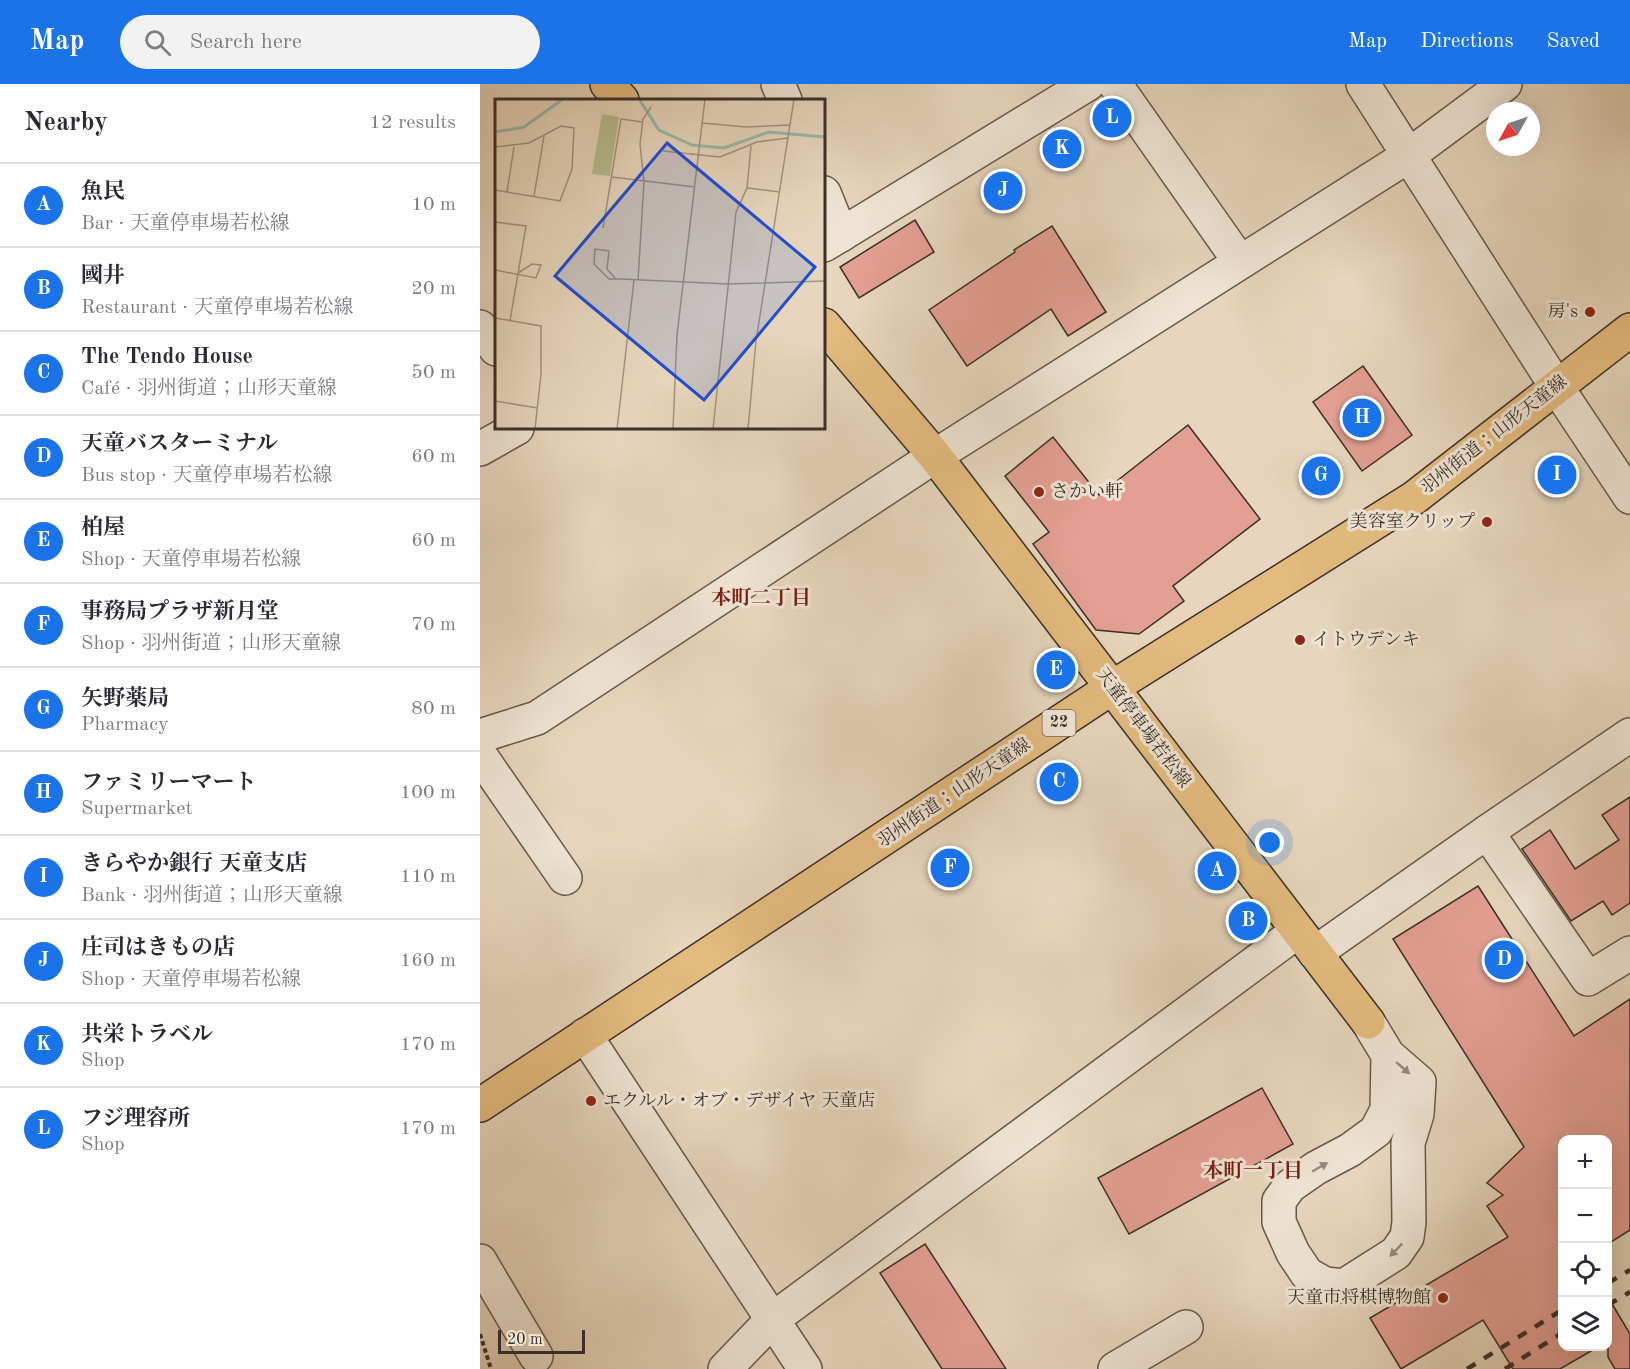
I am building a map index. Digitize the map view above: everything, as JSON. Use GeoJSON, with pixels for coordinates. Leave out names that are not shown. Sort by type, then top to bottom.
{"type":"FeatureCollection","features":[{"type":"Feature","properties":{"kind":"main road"},"geometry":{"type":"LineString","coordinates":[[607,84],[621,99]]}},
{"type":"Feature","properties":{"kind":"main road","name":"天童停車場若松線"},"geometry":{"type":"LineString","coordinates":[[825,326],[936,456],[1368,1022]]}},
{"type":"Feature","properties":{"kind":"main road","name":"羽州街道；山形天童線"},"geometry":{"type":"LineString","coordinates":[[480,1105],[1113,687],[1414,498],[1630,330]]}},
{"type":"Feature","properties":{"kind":"street"},"geometry":{"type":"LineString","coordinates":[[778,84],[785,99]]}},
{"type":"Feature","properties":{"kind":"street"},"geometry":{"type":"LineString","coordinates":[[825,199],[832,240],[1088,84]]}},
{"type":"Feature","properties":{"kind":"street"},"geometry":{"type":"LineString","coordinates":[[1115,84],[1240,262]]}},
{"type":"Feature","properties":{"kind":"street"},"geometry":{"type":"LineString","coordinates":[[1363,84],[1556,386],[1630,497]]}},
{"type":"Feature","properties":{"kind":"street"},"geometry":{"type":"LineString","coordinates":[[480,736],[537,718],[936,456],[1408,156],[1505,84]]}},
{"type":"Feature","properties":{"kind":"street"},"geometry":{"type":"LineString","coordinates":[[480,327],[495,348]]}},
{"type":"Feature","properties":{"kind":"street"},"geometry":{"type":"LineString","coordinates":[[480,449],[514,429]]}},
{"type":"Feature","properties":{"kind":"street"},"geometry":{"type":"LineString","coordinates":[[725,1369],[773,1319],[1306,942],[1488,832],[1630,735]]}},
{"type":"Feature","properties":{"kind":"street"},"geometry":{"type":"LineString","coordinates":[[480,755],[565,878]]}},
{"type":"Feature","properties":{"kind":"street"},"geometry":{"type":"LineString","coordinates":[[1488,832],[1588,979],[1630,953]]}},
{"type":"Feature","properties":{"kind":"street"},"geometry":{"type":"LineString","coordinates":[[1368,1022],[1388,1055],[1419,1082],[1417,1114],[1408,1143],[1409,1222],[1407,1237],[1396,1253],[1344,1286],[1325,1284],[1307,1274],[1293,1252],[1279,1222],[1279,1201],[1290,1186],[1316,1168],[1350,1150],[1376,1131],[1387,1110],[1388,1055]]}},
{"type":"Feature","properties":{"kind":"street"},"geometry":{"type":"LineString","coordinates":[[585,1035],[805,1369]]}},
{"type":"Feature","properties":{"kind":"street"},"geometry":{"type":"LineString","coordinates":[[480,1261],[536,1356]]}},
{"type":"Feature","properties":{"kind":"street"},"geometry":{"type":"LineString","coordinates":[[1115,1369],[1186,1327]]}},
{"type":"Feature","properties":{"kind":"path"},"geometry":{"type":"LineString","coordinates":[[480,1334],[491,1369]]}},
{"type":"Feature","properties":{"kind":"building"},"geometry":{"type":"Polygon","coordinates":[[[915,220],[934,252],[859,298],[840,267],[915,220]]]}},
{"type":"Feature","properties":{"kind":"building"},"geometry":{"type":"Polygon","coordinates":[[[1052,226],[1106,312],[1068,336],[1051,309],[967,366],[929,310],[1052,226]]]}},
{"type":"Feature","properties":{"kind":"building"},"geometry":{"type":"Polygon","coordinates":[[[1363,366],[1412,435],[1362,471],[1313,402],[1363,366]]]}},
{"type":"Feature","properties":{"kind":"building"},"geometry":{"type":"Polygon","coordinates":[[[1188,425],[1260,519],[1173,586],[1184,601],[1139,634],[1096,630],[1033,544],[1049,532],[1005,476],[1053,437],[1099,495],[1188,425]]]}},
{"type":"Feature","properties":{"kind":"building"},"geometry":{"type":"Polygon","coordinates":[[[1630,797],[1630,903],[1612,915],[1603,901],[1571,921],[1522,849],[1550,830],[1575,869],[1619,840],[1602,815],[1630,797]]]}},
{"type":"Feature","properties":{"kind":"building"},"geometry":{"type":"Polygon","coordinates":[[[1478,886],[1574,1036],[1630,999],[1630,1230],[1612,1241],[1612,1135],[1558,1135],[1558,1351],[1591,1351],[1560,1369],[1513,1369],[1483,1320],[1401,1369],[1370,1318],[1508,1237],[1487,1206],[1503,1195],[1487,1183],[1524,1147],[1393,939],[1478,886]]]}},
{"type":"Feature","properties":{"kind":"building"},"geometry":{"type":"Polygon","coordinates":[[[1262,1088],[1293,1144],[1129,1234],[1098,1178],[1262,1088]]]}},
{"type":"Feature","properties":{"kind":"building"},"geometry":{"type":"Polygon","coordinates":[[[925,1244],[1006,1369],[942,1369],[880,1273],[925,1244]]]}},
{"type":"Feature","properties":{"kind":"building"},"geometry":{"type":"Polygon","coordinates":[[[1612,1304],[1630,1334],[1630,1369],[1615,1369],[1608,1357],[1608,1351],[1612,1351],[1612,1304]]]}},
{"type":"Feature","properties":{"kind":"railway"},"geometry":{"type":"LineString","coordinates":[[1612,1281],[1630,1270]]}},
{"type":"Feature","properties":{"kind":"railway"},"geometry":{"type":"LineString","coordinates":[[1612,1303],[1630,1292]]}},
{"type":"Feature","properties":{"kind":"railway"},"geometry":{"type":"LineString","coordinates":[[1467,1369],[1558,1312]]}},
{"type":"Feature","properties":{"kind":"railway"},"geometry":{"type":"LineString","coordinates":[[1505,1369],[1558,1336]]}},
{"type":"Feature","properties":{"kind":"place","name":"フジ理容所"},"geometry":{"type":"Point","coordinates":[1112,118]}},
{"type":"Feature","properties":{"kind":"place","name":"共栄トラベル"},"geometry":{"type":"Point","coordinates":[1062,149]}},
{"type":"Feature","properties":{"kind":"place","name":"庄司はきもの店"},"geometry":{"type":"Point","coordinates":[1003,191]}},
{"type":"Feature","properties":{"kind":"place","name":"房's"},"geometry":{"type":"Point","coordinates":[1590,312]}},
{"type":"Feature","properties":{"kind":"place","name":"ファミリーマート"},"geometry":{"type":"Point","coordinates":[1362,418]}},
{"type":"Feature","properties":{"kind":"place","name":"きらやか銀行 天童支店"},"geometry":{"type":"Point","coordinates":[1557,475]}},
{"type":"Feature","properties":{"kind":"place","name":"矢野薬局"},"geometry":{"type":"Point","coordinates":[1321,476]}},
{"type":"Feature","properties":{"kind":"place","name":"さかい軒"},"geometry":{"type":"Point","coordinates":[1039,492]}},
{"type":"Feature","properties":{"kind":"place","name":"美容室クリップ"},"geometry":{"type":"Point","coordinates":[1487,522]}},
{"type":"Feature","properties":{"kind":"place","name":"イトウデンキ"},"geometry":{"type":"Point","coordinates":[1300,640]}},
{"type":"Feature","properties":{"kind":"place","name":"柏屋"},"geometry":{"type":"Point","coordinates":[1056,670]}},
{"type":"Feature","properties":{"kind":"place","name":"The Tendo House"},"geometry":{"type":"Point","coordinates":[1059,782]}},
{"type":"Feature","properties":{"kind":"place","name":"事務局プラザ新月堂"},"geometry":{"type":"Point","coordinates":[950,868]}},
{"type":"Feature","properties":{"kind":"place","name":"魚民"},"geometry":{"type":"Point","coordinates":[1217,871]}},
{"type":"Feature","properties":{"kind":"place","name":"國井"},"geometry":{"type":"Point","coordinates":[1248,921]}},
{"type":"Feature","properties":{"kind":"place","name":"天童バスターミナル"},"geometry":{"type":"Point","coordinates":[1504,960]}},
{"type":"Feature","properties":{"kind":"place","name":"エクルル・オブ・デザイヤ 天童店"},"geometry":{"type":"Point","coordinates":[591,1101]}},
{"type":"Feature","properties":{"kind":"place","name":"天童市将棋博物館"},"geometry":{"type":"Point","coordinates":[1443,1298]}},
{"type":"Feature","properties":{"kind":"district","name":"本町二丁目"},"geometry":{"type":"Point","coordinates":[761,599]}},
{"type":"Feature","properties":{"kind":"district","name":"本町一丁目"},"geometry":{"type":"Point","coordinates":[1253,1172]}}]}
